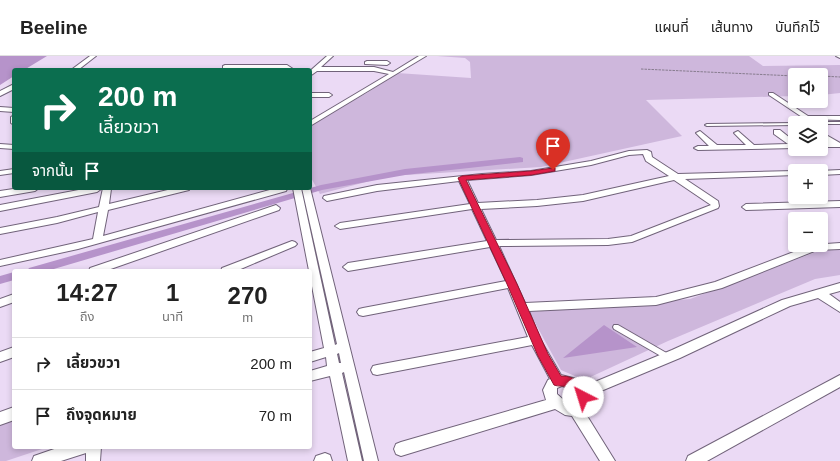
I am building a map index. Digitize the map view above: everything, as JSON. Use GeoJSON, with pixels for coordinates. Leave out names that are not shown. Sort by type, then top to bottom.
{"type":"FeatureCollection","features":[{"type":"Feature","properties":{"kind":"street"},"geometry":{"type":"LineString","coordinates":[[77,68],[93,56]]}},
{"type":"Feature","properties":{"kind":"street"},"geometry":{"type":"LineString","coordinates":[[313,72],[330,56]]}},
{"type":"Feature","properties":{"kind":"street"},"geometry":{"type":"LineString","coordinates":[[369,80],[412,56],[421,57]]}},
{"type":"Feature","properties":{"kind":"street"},"geometry":{"type":"LineString","coordinates":[[312,116],[357,90],[421,57]]}},
{"type":"Feature","properties":{"kind":"street"},"geometry":{"type":"LineString","coordinates":[[321,64],[387,63]]}},
{"type":"Feature","properties":{"kind":"street"},"geometry":{"type":"LineString","coordinates":[[225,67],[288,68]]}},
{"type":"Feature","properties":{"kind":"street"},"geometry":{"type":"LineString","coordinates":[[313,72],[384,71],[392,73]]}},
{"type":"Feature","properties":{"kind":"street"},"geometry":{"type":"LineString","coordinates":[[0,94],[12,87]]}},
{"type":"Feature","properties":{"kind":"street"},"geometry":{"type":"LineString","coordinates":[[312,123],[357,90]]}},
{"type":"Feature","properties":{"kind":"street"},"geometry":{"type":"LineString","coordinates":[[771,94],[807,118],[840,118]]}},
{"type":"Feature","properties":{"kind":"street"},"geometry":{"type":"LineString","coordinates":[[312,95],[328,95]]}},
{"type":"Feature","properties":{"kind":"street"},"geometry":{"type":"LineString","coordinates":[[0,109],[12,110]]}},
{"type":"Feature","properties":{"kind":"street"},"geometry":{"type":"LineString","coordinates":[[777,132],[788,141]]}},
{"type":"Feature","properties":{"kind":"street"},"geometry":{"type":"LineString","coordinates":[[700,133],[716,148]]}},
{"type":"Feature","properties":{"kind":"street"},"geometry":{"type":"LineString","coordinates":[[738,133],[752,147]]}},
{"type":"Feature","properties":{"kind":"street"},"geometry":{"type":"LineString","coordinates":[[828,139],[838,145]]}},
{"type":"Feature","properties":{"kind":"street"},"geometry":{"type":"LineString","coordinates":[[0,146],[12,147]]}},
{"type":"Feature","properties":{"kind":"street"},"geometry":{"type":"LineString","coordinates":[[698,148],[788,146]]}},
{"type":"Feature","properties":{"kind":"street"},"geometry":{"type":"LineString","coordinates":[[327,198],[377,188],[462,178],[531,173],[591,163],[629,153],[647,152],[646,156],[649,159],[712,200],[715,206],[632,239],[608,242],[493,243],[348,267]]}},
{"type":"Feature","properties":{"kind":"street"},"geometry":{"type":"LineString","coordinates":[[0,169],[12,170]]}},
{"type":"Feature","properties":{"kind":"street"},"geometry":{"type":"LineString","coordinates":[[0,173],[12,170]]}},
{"type":"Feature","properties":{"kind":"street"},"geometry":{"type":"LineString","coordinates":[[828,172],[840,172]]}},
{"type":"Feature","properties":{"kind":"street"},"geometry":{"type":"LineString","coordinates":[[340,226],[475,206],[537,203],[583,198],[675,177],[788,173]]}},
{"type":"Feature","properties":{"kind":"street"},"geometry":{"type":"LineString","coordinates":[[828,174],[840,180]]}},
{"type":"Feature","properties":{"kind":"street"},"geometry":{"type":"LineString","coordinates":[[462,178],[512,284],[535,340],[558,381]]}},
{"type":"Feature","properties":{"kind":"street"},"geometry":{"type":"LineString","coordinates":[[0,194],[23,190]]}},
{"type":"Feature","properties":{"kind":"street"},"geometry":{"type":"LineString","coordinates":[[0,208],[87,190]]}},
{"type":"Feature","properties":{"kind":"street"},"geometry":{"type":"LineString","coordinates":[[98,240],[103,208],[108,190]]}},
{"type":"Feature","properties":{"kind":"street"},"geometry":{"type":"LineString","coordinates":[[0,231],[178,190]]}},
{"type":"Feature","properties":{"kind":"street"},"geometry":{"type":"LineString","coordinates":[[0,263],[98,240],[279,190]]}},
{"type":"Feature","properties":{"kind":"street"},"geometry":{"type":"LineString","coordinates":[[303,194],[349,366],[371,461]]}},
{"type":"Feature","properties":{"kind":"street"},"geometry":{"type":"LineString","coordinates":[[303,194],[330,350],[355,461]]}},
{"type":"Feature","properties":{"kind":"street"},"geometry":{"type":"LineString","coordinates":[[746,207],[840,204]]}},
{"type":"Feature","properties":{"kind":"street"},"geometry":{"type":"LineString","coordinates":[[100,269],[276,208]]}},
{"type":"Feature","properties":{"kind":"street"},"geometry":{"type":"LineString","coordinates":[[231,269],[292,244]]}},
{"type":"Feature","properties":{"kind":"street"},"geometry":{"type":"LineString","coordinates":[[522,307],[656,301],[678,297],[718,286],[800,252],[816,247],[840,246]]}},
{"type":"Feature","properties":{"kind":"street"},"geometry":{"type":"LineString","coordinates":[[363,312],[512,284]]}},
{"type":"Feature","properties":{"kind":"street"},"geometry":{"type":"LineString","coordinates":[[582,393],[669,357],[786,303],[840,287]]}},
{"type":"Feature","properties":{"kind":"street"},"geometry":{"type":"LineString","coordinates":[[819,293],[840,308]]}},
{"type":"Feature","properties":{"kind":"street"},"geometry":{"type":"LineString","coordinates":[[0,303],[12,299]]}},
{"type":"Feature","properties":{"kind":"street"},"geometry":{"type":"LineString","coordinates":[[377,370],[535,340]]}},
{"type":"Feature","properties":{"kind":"street"},"geometry":{"type":"LineString","coordinates":[[312,356],[344,347]]}},
{"type":"Feature","properties":{"kind":"street"},"geometry":{"type":"LineString","coordinates":[[0,357],[12,353]]}},
{"type":"Feature","properties":{"kind":"street"},"geometry":{"type":"LineString","coordinates":[[312,375],[349,366]]}},
{"type":"Feature","properties":{"kind":"street"},"geometry":{"type":"LineString","coordinates":[[558,381],[572,382],[582,393],[583,397],[581,404],[575,409],[564,409],[555,403],[550,395],[551,386],[558,381]]}},
{"type":"Feature","properties":{"kind":"street"},"geometry":{"type":"LineString","coordinates":[[693,461],[840,381]]}},
{"type":"Feature","properties":{"kind":"street"},"geometry":{"type":"LineString","coordinates":[[401,449],[555,403]]}},
{"type":"Feature","properties":{"kind":"street"},"geometry":{"type":"LineString","coordinates":[[575,409],[608,461]]}},
{"type":"Feature","properties":{"kind":"street"},"geometry":{"type":"LineString","coordinates":[[0,419],[12,414]]}},
{"type":"Feature","properties":{"kind":"street"},"geometry":{"type":"LineString","coordinates":[[39,461],[77,449]]}},
{"type":"Feature","properties":{"kind":"street"},"geometry":{"type":"LineString","coordinates":[[93,461],[94,449]]}},
{"type":"Feature","properties":{"kind":"lane"},"geometry":{"type":"LineString","coordinates":[[828,123],[840,123]]}},
{"type":"Feature","properties":{"kind":"lane"},"geometry":{"type":"LineString","coordinates":[[707,125],[788,124]]}},
{"type":"Feature","properties":{"kind":"lane"},"geometry":{"type":"LineString","coordinates":[[616,327],[669,357]]}},
{"type":"Feature","properties":{"kind":"path"},"geometry":{"type":"LineString","coordinates":[[641,69],[788,76]]}},
{"type":"Feature","properties":{"kind":"path"},"geometry":{"type":"LineString","coordinates":[[828,76],[840,77]]}},
{"type":"Feature","properties":{"kind":"shaded area"},"geometry":{"type":"Polygon","coordinates":[[[0,56],[47,56],[27,68],[12,68],[12,77],[0,85],[0,56]]]}},
{"type":"Feature","properties":{"kind":"shaded area"},"geometry":{"type":"Polygon","coordinates":[[[437,56],[749,56],[763,66],[840,65],[840,93],[828,94],[828,68],[788,68],[788,96],[646,100],[682,136],[541,167],[389,176],[320,194],[312,180],[312,126],[317,120],[367,93],[397,73],[471,78],[470,62],[465,58],[437,56]]]}},
{"type":"Feature","properties":{"kind":"shaded area"},"geometry":{"type":"Polygon","coordinates":[[[840,248],[840,275],[815,279],[668,341],[584,380],[561,370],[529,312],[690,299],[816,252],[828,252],[828,249],[840,248]]]}},
{"type":"Feature","properties":{"kind":"shaded area"},"geometry":{"type":"Polygon","coordinates":[[[604,325],[637,347],[563,358],[604,325]]]}},
{"type":"Feature","properties":{"kind":"shaded area"},"geometry":{"type":"Polygon","coordinates":[[[12,421],[12,449],[42,449],[6,461],[0,461],[0,426],[12,421]]]}},
{"type":"Feature","properties":{"kind":"waterway"},"geometry":{"type":"LineString","coordinates":[[40,269],[321,188],[405,172],[520,160]]}},
{"type":"Feature","properties":{"kind":"waterway"},"geometry":{"type":"LineString","coordinates":[[0,280],[12,277]]}},
{"type":"Feature","properties":{"kind":"route"},"geometry":{"type":"LineString","coordinates":[[553,170],[462,178],[512,284],[543,356],[558,381],[562,380],[572,382],[580,389],[583,397]]}}]}
